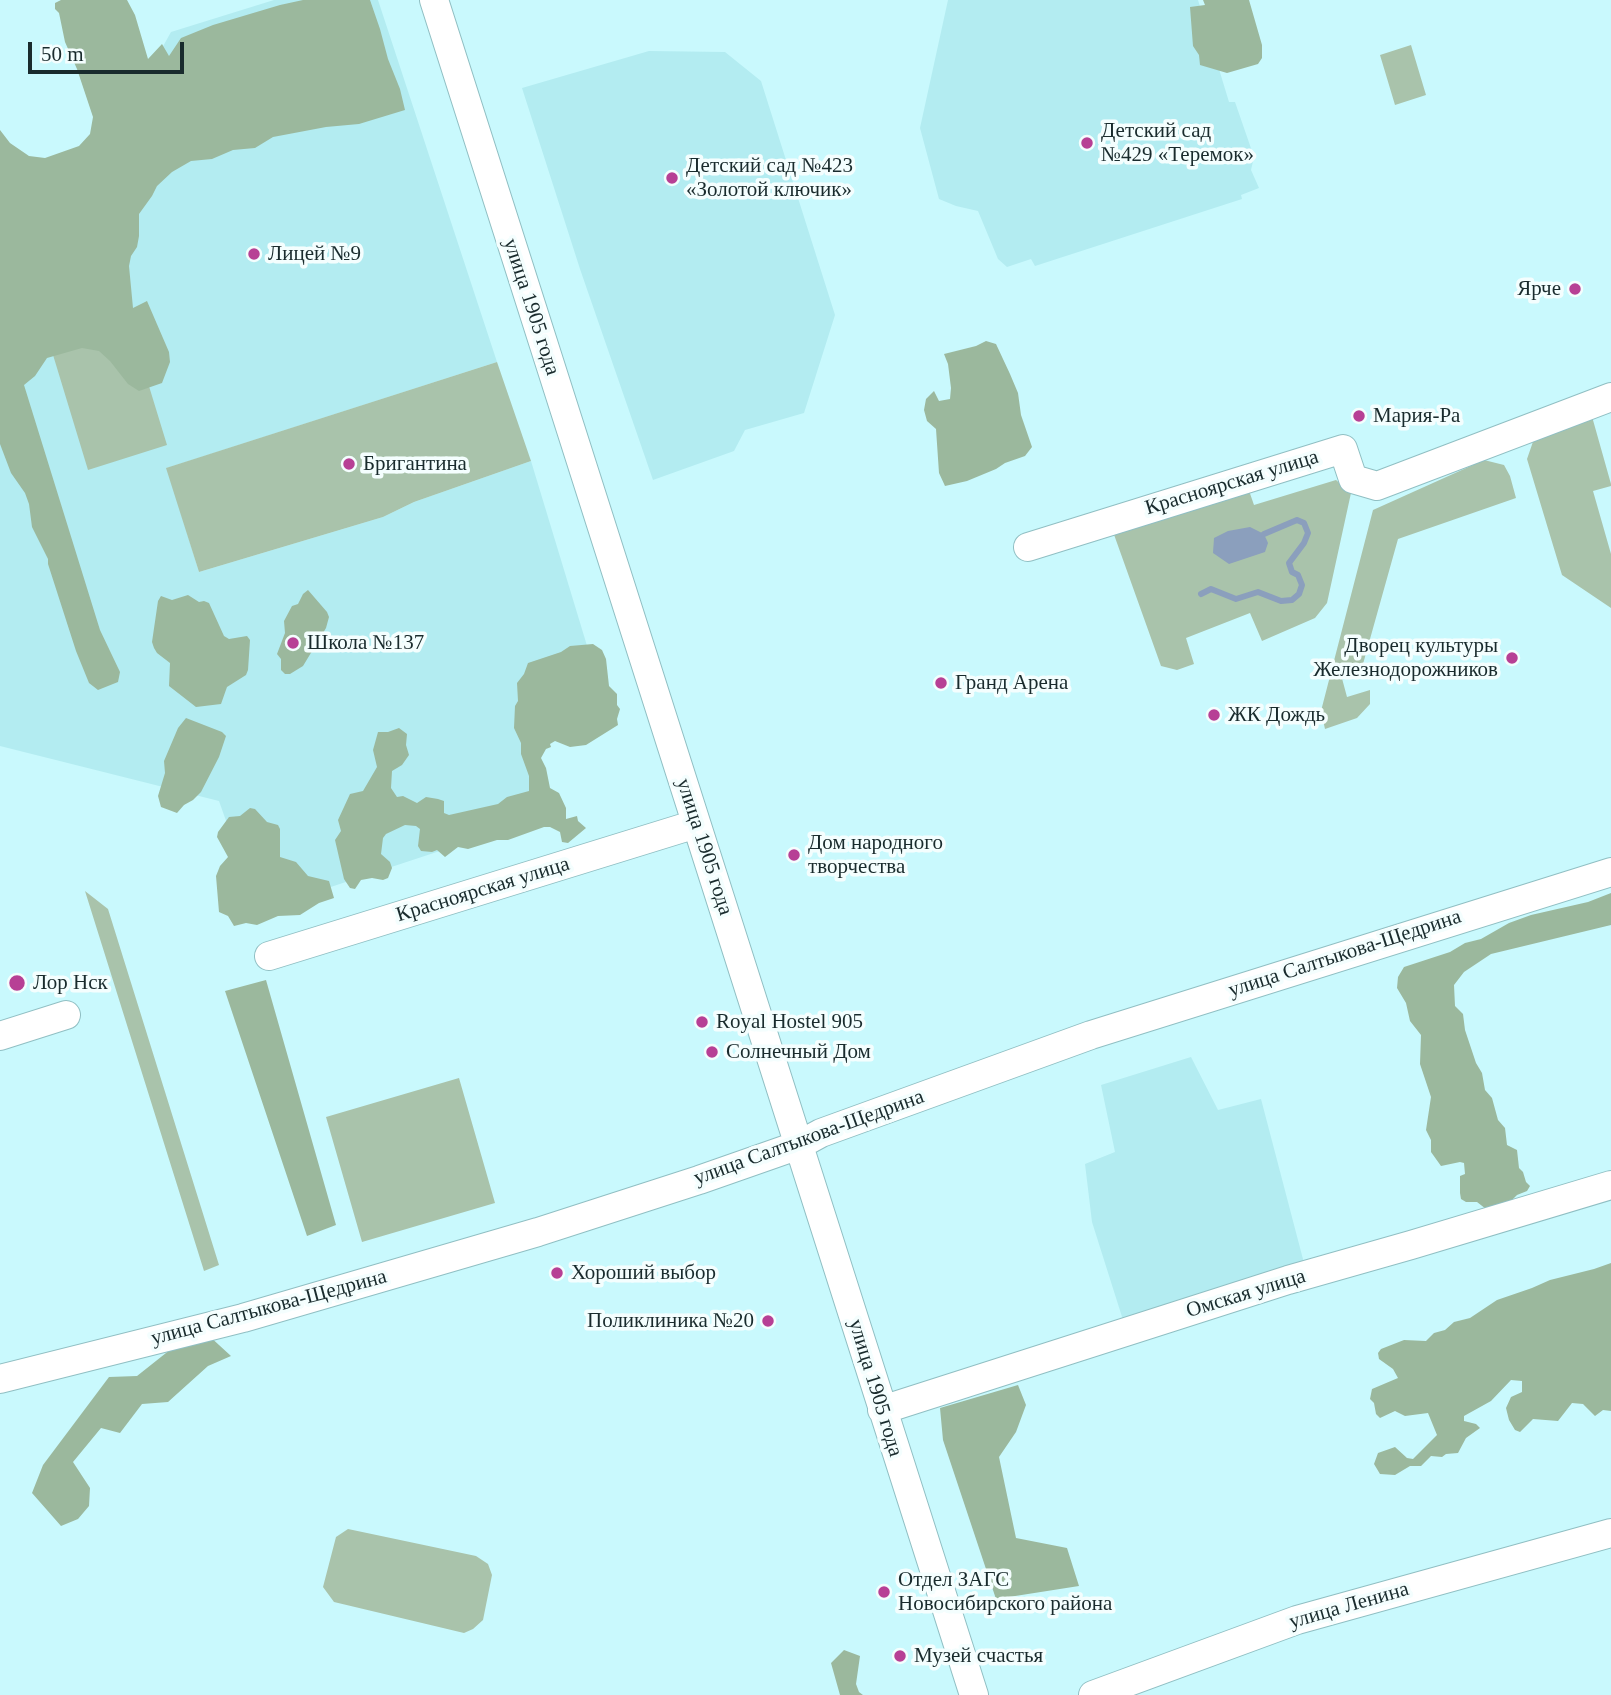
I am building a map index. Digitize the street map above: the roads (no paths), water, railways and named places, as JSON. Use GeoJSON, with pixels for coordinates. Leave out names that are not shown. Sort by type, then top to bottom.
{"type":"FeatureCollection","features":[{"type":"Feature","properties":{"kind":"street","name":"улица 1905 года"},"geometry":{"type":"LineString","coordinates":[[434,0],[974,1695]]}},
{"type":"Feature","properties":{"kind":"street","name":"Красноярская улица"},"geometry":{"type":"LineString","coordinates":[[1028,547],[1343,449],[1353,479],[1377,486],[1611,397]]}},
{"type":"Feature","properties":{"kind":"street","name":"Красноярская улица"},"geometry":{"type":"LineString","coordinates":[[270,956],[696,824]]}},
{"type":"Feature","properties":{"kind":"street","name":"улица Салтыкова-Щедрина"},"geometry":{"type":"LineString","coordinates":[[0,1379],[243,1318],[512,1240],[699,1180],[1091,1035],[1611,872]]}},
{"type":"Feature","properties":{"kind":"street"},"geometry":{"type":"LineString","coordinates":[[0,1036],[66,1015]]}},
{"type":"Feature","properties":{"kind":"street","name":"Омская улица"},"geometry":{"type":"LineString","coordinates":[[882,1410],[1288,1280],[1611,1185]]}},
{"type":"Feature","properties":{"kind":"street","name":"улица Ленина"},"geometry":{"type":"LineString","coordinates":[[1093,1695],[1297,1620],[1611,1533]]}},
{"type":"Feature","properties":{"kind":"waterway"},"geometry":{"type":"LineString","coordinates":[[1201,594],[1211,589],[1236,599],[1258,592],[1281,601],[1292,600],[1299,594],[1302,585],[1289,563],[1308,533],[1304,523],[1297,520],[1264,534]]}},
{"type":"Feature","properties":{"kind":"place","name":"Детский сад №429 «Теремок»"},"geometry":{"type":"Point","coordinates":[1087,143]}},
{"type":"Feature","properties":{"kind":"place","name":"Детский сад №423 «Золотой ключик»"},"geometry":{"type":"Point","coordinates":[672,178]}},
{"type":"Feature","properties":{"kind":"place","name":"Лицей №9"},"geometry":{"type":"Point","coordinates":[254,254]}},
{"type":"Feature","properties":{"kind":"place","name":"Ярче"},"geometry":{"type":"Point","coordinates":[1575,289]}},
{"type":"Feature","properties":{"kind":"place","name":"Мария-Ра"},"geometry":{"type":"Point","coordinates":[1359,416]}},
{"type":"Feature","properties":{"kind":"place","name":"Бригантина"},"geometry":{"type":"Point","coordinates":[349,464]}},
{"type":"Feature","properties":{"kind":"place","name":"Школа №137"},"geometry":{"type":"Point","coordinates":[293,643]}},
{"type":"Feature","properties":{"kind":"place","name":"Дворец культуры Железнодорожников"},"geometry":{"type":"Point","coordinates":[1512,658]}},
{"type":"Feature","properties":{"kind":"place","name":"Гранд Арена"},"geometry":{"type":"Point","coordinates":[941,683]}},
{"type":"Feature","properties":{"kind":"place","name":"ЖК Дождь"},"geometry":{"type":"Point","coordinates":[1214,715]}},
{"type":"Feature","properties":{"kind":"place","name":"Дом народного творчества"},"geometry":{"type":"Point","coordinates":[794,855]}},
{"type":"Feature","properties":{"kind":"place","name":"Лор Нск"},"geometry":{"type":"Point","coordinates":[17,983]}},
{"type":"Feature","properties":{"kind":"place","name":"Royal Hostel 905"},"geometry":{"type":"Point","coordinates":[702,1022]}},
{"type":"Feature","properties":{"kind":"place","name":"Солнечный Дом"},"geometry":{"type":"Point","coordinates":[712,1052]}},
{"type":"Feature","properties":{"kind":"place","name":"Хороший выбор"},"geometry":{"type":"Point","coordinates":[557,1273]}},
{"type":"Feature","properties":{"kind":"place","name":"Поликлиника №20"},"geometry":{"type":"Point","coordinates":[768,1321]}},
{"type":"Feature","properties":{"kind":"place","name":"Отдел ЗАГС Новосибирского района"},"geometry":{"type":"Point","coordinates":[884,1592]}},
{"type":"Feature","properties":{"kind":"place","name":"Музей счастья"},"geometry":{"type":"Point","coordinates":[900,1656]}}]}
